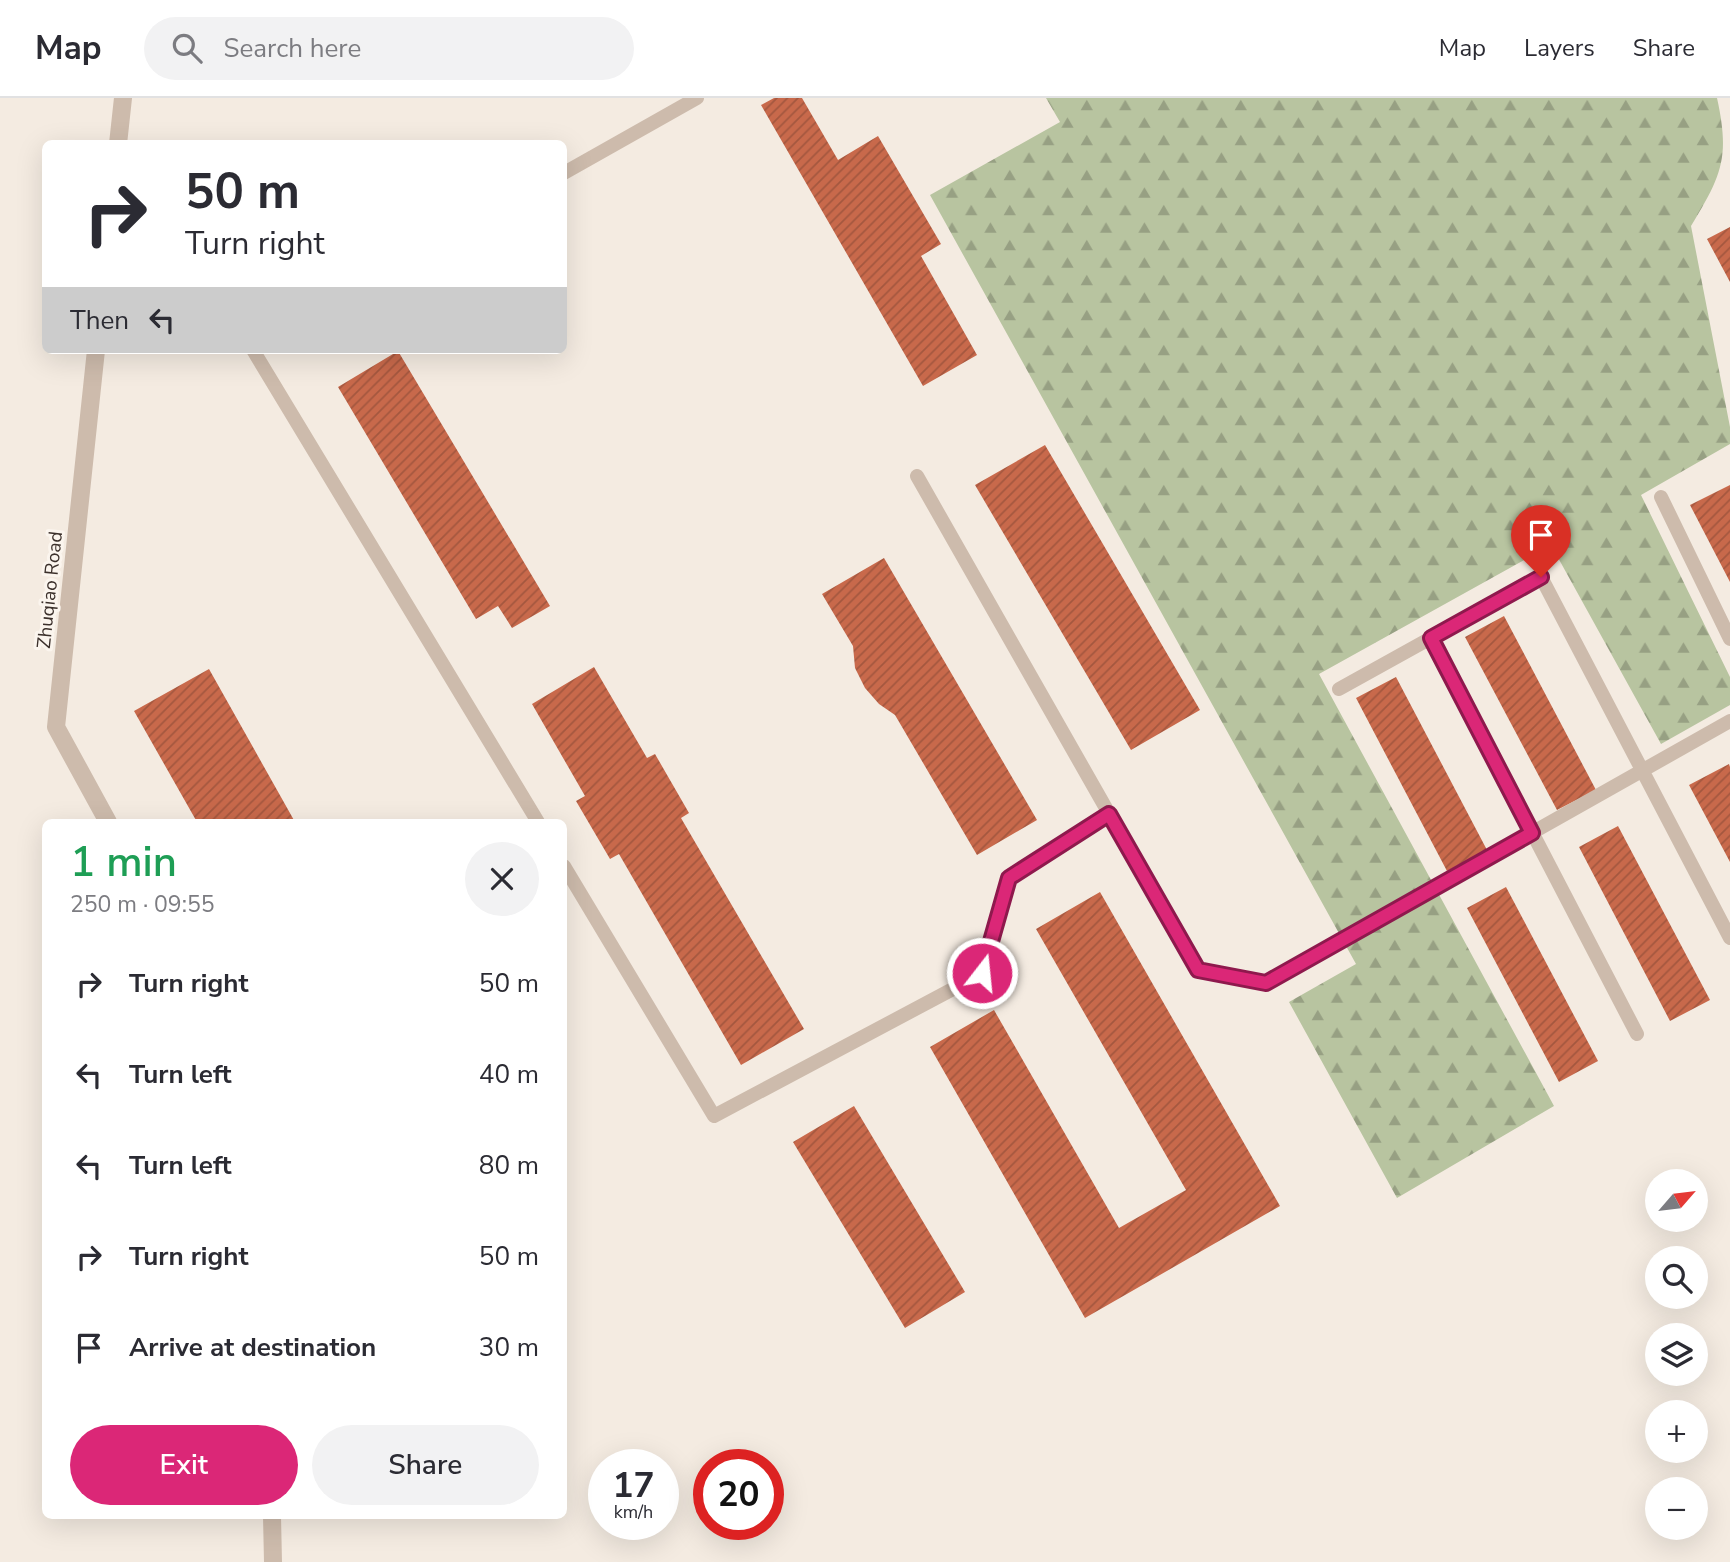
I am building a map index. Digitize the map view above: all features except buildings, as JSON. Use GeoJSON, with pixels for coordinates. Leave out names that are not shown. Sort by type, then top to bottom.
{"type":"FeatureCollection","features":[{"type":"Feature","properties":{"kind":"street"},"geometry":{"type":"LineString","coordinates":[[118,140],[123,98]]}},
{"type":"Feature","properties":{"kind":"street","name":"Zhuqiao Road"},"geometry":{"type":"LineString","coordinates":[[96,354],[56,727],[106,819]]}},
{"type":"Feature","properties":{"kind":"street"},"geometry":{"type":"LineString","coordinates":[[272,1519],[273,1562]]}},
{"type":"Feature","properties":{"kind":"lane"},"geometry":{"type":"LineString","coordinates":[[567,171],[697,98]]}},
{"type":"Feature","properties":{"kind":"lane"},"geometry":{"type":"LineString","coordinates":[[255,354],[536,819]]}},
{"type":"Feature","properties":{"kind":"lane"},"geometry":{"type":"LineString","coordinates":[[917,476],[1198,970],[1266,983],[1730,721]]}},
{"type":"Feature","properties":{"kind":"lane"},"geometry":{"type":"LineString","coordinates":[[1661,497],[1730,639]]}},
{"type":"Feature","properties":{"kind":"lane"},"geometry":{"type":"LineString","coordinates":[[1339,689],[1541,577],[1730,938]]}},
{"type":"Feature","properties":{"kind":"lane"},"geometry":{"type":"LineString","coordinates":[[1431,638],[1637,1034]]}},
{"type":"Feature","properties":{"kind":"lane"},"geometry":{"type":"LineString","coordinates":[[567,871],[714,1116],[982,973],[1009,878],[1109,814]]}},
{"type":"Feature","properties":{"kind":"green space"},"geometry":{"type":"Polygon","coordinates":[[[1046,98],[1717,98],[1723,136],[1721,165],[1710,193],[1691,226],[1730,427],[1730,444],[1641,495],[1730,677],[1730,705],[1661,744],[1551,545],[1319,674],[1554,1106],[1397,1198],[1289,1002],[1356,964],[930,195],[1060,122],[1046,98]]]}},
{"type":"Feature","properties":{"kind":"route"},"geometry":{"type":"LineString","coordinates":[[982,973],[1009,878],[1109,814],[1198,970],[1266,983],[1532,833],[1431,638],[1541,577]]}}]}
